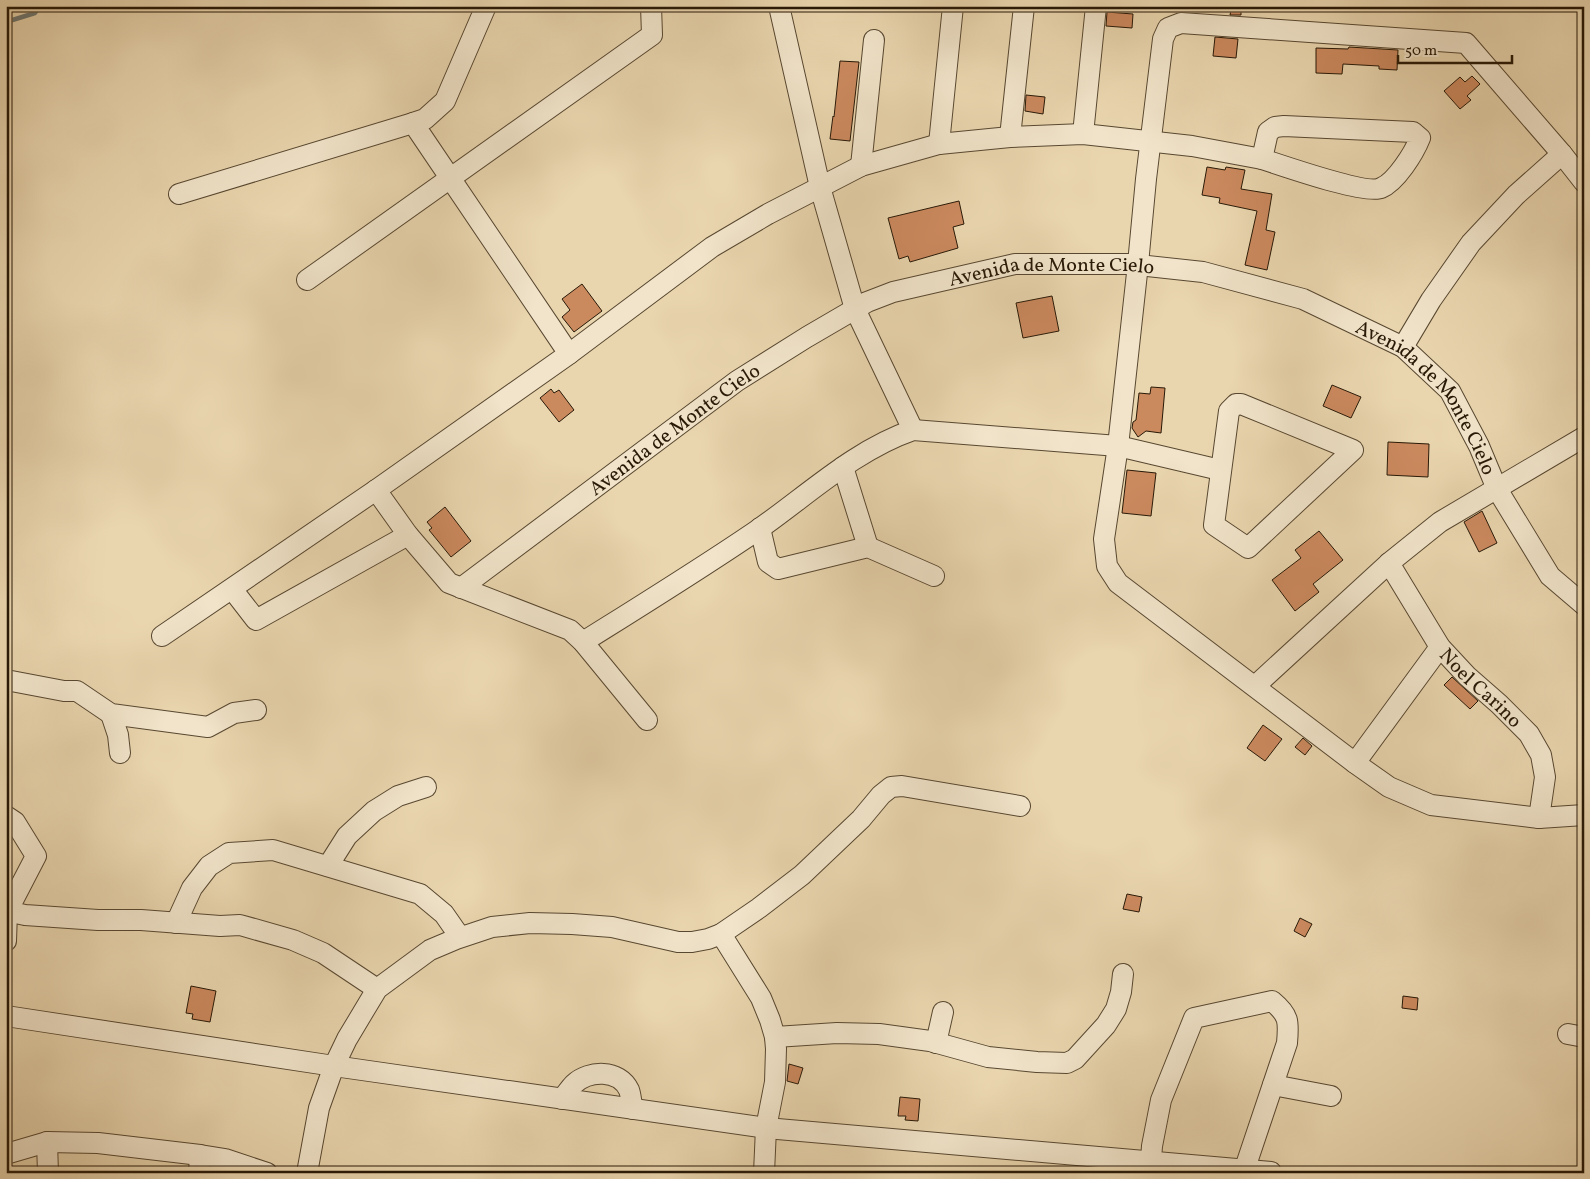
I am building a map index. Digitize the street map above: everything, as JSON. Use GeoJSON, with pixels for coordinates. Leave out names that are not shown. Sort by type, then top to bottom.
{"type":"FeatureCollection","features":[{"type":"Feature","properties":{"kind":"street"},"geometry":{"type":"LineString","coordinates":[[179,194],[425,119],[446,101],[486,6]]}},
{"type":"Feature","properties":{"kind":"street"},"geometry":{"type":"LineString","coordinates":[[307,280],[652,35],[651,6]]}},
{"type":"Feature","properties":{"kind":"street"},"geometry":{"type":"LineString","coordinates":[[779,6],[820,187],[855,309],[913,430]]}},
{"type":"Feature","properties":{"kind":"street"},"geometry":{"type":"LineString","coordinates":[[939,144],[953,6]]}},
{"type":"Feature","properties":{"kind":"street"},"geometry":{"type":"LineString","coordinates":[[1010,136],[1024,6]]}},
{"type":"Feature","properties":{"kind":"street"},"geometry":{"type":"LineString","coordinates":[[1083,134],[1096,6]]}},
{"type":"Feature","properties":{"kind":"street"},"geometry":{"type":"LineString","coordinates":[[1584,182],[1466,43],[1258,30],[1181,23],[1168,28],[1164,39],[1150,142],[1118,446],[1104,539],[1107,566],[1118,583],[1389,787],[1431,805],[1539,818],[1584,816]]}},
{"type":"Feature","properties":{"kind":"street"},"geometry":{"type":"LineString","coordinates":[[861,166],[874,40]]}},
{"type":"Feature","properties":{"kind":"street"},"geometry":{"type":"LineString","coordinates":[[413,123],[568,354]]}},
{"type":"Feature","properties":{"kind":"street"},"geometry":{"type":"LineString","coordinates":[[162,636],[376,490],[568,354],[712,247],[768,214],[861,166],[939,144],[1010,136],[1083,134],[1192,146],[1262,158],[1315,176],[1366,189],[1379,190],[1389,183],[1408,160],[1420,138],[1413,132],[1275,127],[1268,132],[1262,158]]}},
{"type":"Feature","properties":{"kind":"street"},"geometry":{"type":"LineString","coordinates":[[1403,347],[1431,300],[1471,243],[1516,196],[1562,154]]}},
{"type":"Feature","properties":{"kind":"street","name":"Avenida de Monte Cielo"},"geometry":{"type":"LineString","coordinates":[[461,588],[737,381],[806,337],[867,302],[893,292],[1015,264],[1138,264],[1203,272],[1303,299],[1403,347],[1450,391],[1479,446],[1497,489],[1550,576],[1584,605]]}},
{"type":"Feature","properties":{"kind":"street"},"geometry":{"type":"LineString","coordinates":[[1236,404],[1241,404],[1353,450],[1248,548],[1214,525],[1220,470],[1229,411],[1236,404]]}},
{"type":"Feature","properties":{"kind":"street"},"geometry":{"type":"LineString","coordinates":[[583,642],[760,528],[842,467],[897,436],[913,430],[1118,446],[1220,470]]}},
{"type":"Feature","properties":{"kind":"street"},"geometry":{"type":"LineString","coordinates":[[1255,686],[1389,563],[1440,522],[1584,437]]}},
{"type":"Feature","properties":{"kind":"street"},"geometry":{"type":"LineString","coordinates":[[842,467],[868,547]]}},
{"type":"Feature","properties":{"kind":"street"},"geometry":{"type":"LineString","coordinates":[[376,490],[408,535],[449,583],[570,630],[583,642],[647,720]]}},
{"type":"Feature","properties":{"kind":"street"},"geometry":{"type":"LineString","coordinates":[[760,528],[768,562],[778,569],[868,547],[934,576]]}},
{"type":"Feature","properties":{"kind":"street"},"geometry":{"type":"LineString","coordinates":[[232,589],[256,620],[408,535]]}},
{"type":"Feature","properties":{"kind":"street","name":"Noel Carino"},"geometry":{"type":"LineString","coordinates":[[1389,563],[1440,647],[1467,676],[1528,734],[1542,755],[1545,777],[1539,818]]}},
{"type":"Feature","properties":{"kind":"street"},"geometry":{"type":"LineString","coordinates":[[1355,763],[1440,647]]}},
{"type":"Feature","properties":{"kind":"street"},"geometry":{"type":"LineString","coordinates":[[6,680],[64,691],[77,691],[111,714],[208,727],[234,713],[256,710]]}},
{"type":"Feature","properties":{"kind":"street"},"geometry":{"type":"LineString","coordinates":[[111,714],[118,735],[120,753]]}},
{"type":"Feature","properties":{"kind":"street"},"geometry":{"type":"LineString","coordinates":[[307,1173],[319,1108],[334,1066],[347,1039],[377,989],[430,950],[460,937],[492,927],[530,923],[612,927],[678,942],[708,939],[721,934],[802,875],[861,819],[881,795],[891,787],[902,786],[1020,806]]}},
{"type":"Feature","properties":{"kind":"street"},"geometry":{"type":"LineString","coordinates":[[328,866],[347,836],[374,811],[398,796],[426,787]]}},
{"type":"Feature","properties":{"kind":"street"},"geometry":{"type":"LineString","coordinates":[[6,816],[15,822],[36,856],[7,911],[6,941]]}},
{"type":"Feature","properties":{"kind":"street"},"geometry":{"type":"LineString","coordinates":[[176,923],[192,888],[209,866],[229,853],[273,850],[420,894],[444,914],[460,937]]}},
{"type":"Feature","properties":{"kind":"street"},"geometry":{"type":"LineString","coordinates":[[7,911],[52,918],[220,926],[240,925],[293,940],[322,953],[377,989]]}},
{"type":"Feature","properties":{"kind":"street"},"geometry":{"type":"LineString","coordinates":[[721,934],[761,998],[775,1037],[775,1082],[766,1128],[764,1173]]}},
{"type":"Feature","properties":{"kind":"street"},"geometry":{"type":"LineString","coordinates":[[775,1037],[855,1033],[900,1036],[936,1043],[988,1057],[1067,1063],[1075,1059],[1106,1025],[1116,1009],[1121,992],[1123,974]]}},
{"type":"Feature","properties":{"kind":"street"},"geometry":{"type":"LineString","coordinates":[[1150,1168],[1152,1146],[1161,1100],[1194,1018],[1272,1001],[1284,1011],[1288,1027],[1287,1043],[1244,1171]]}},
{"type":"Feature","properties":{"kind":"street"},"geometry":{"type":"LineString","coordinates":[[936,1043],[943,1012]]}},
{"type":"Feature","properties":{"kind":"street"},"geometry":{"type":"LineString","coordinates":[[6,1016],[334,1066],[766,1128],[1150,1168],[1271,1172]]}},
{"type":"Feature","properties":{"kind":"street"},"geometry":{"type":"LineString","coordinates":[[562,1099],[575,1083],[595,1074],[606,1074],[618,1078],[628,1089],[633,1109]]}},
{"type":"Feature","properties":{"kind":"street"},"geometry":{"type":"LineString","coordinates":[[1273,1085],[1331,1096]]}},
{"type":"Feature","properties":{"kind":"street"},"geometry":{"type":"LineString","coordinates":[[46,1142],[48,1173]]}},
{"type":"Feature","properties":{"kind":"street"},"geometry":{"type":"LineString","coordinates":[[6,1154],[46,1142],[98,1143],[199,1164],[225,1159],[267,1173]]}},
{"type":"Feature","properties":{"kind":"building"},"geometry":{"type":"Polygon","coordinates":[[[1232,6],[1241,6],[1241,15],[1230,15],[1232,6]]]}},
{"type":"Feature","properties":{"kind":"building"},"geometry":{"type":"Polygon","coordinates":[[[1107,12],[1133,14],[1132,28],[1106,26],[1107,12]]]}},
{"type":"Feature","properties":{"kind":"building"},"geometry":{"type":"Polygon","coordinates":[[[1215,37],[1238,39],[1236,58],[1213,56],[1215,37]]]}},
{"type":"Feature","properties":{"kind":"building"},"geometry":{"type":"Polygon","coordinates":[[[1349,47],[1398,50],[1397,70],[1379,69],[1379,66],[1343,64],[1342,74],[1316,73],[1316,48],[1348,49],[1349,47]]]}},
{"type":"Feature","properties":{"kind":"building"},"geometry":{"type":"Polygon","coordinates":[[[840,61],[859,62],[850,141],[830,139],[840,61]]]}},
{"type":"Feature","properties":{"kind":"building"},"geometry":{"type":"Polygon","coordinates":[[[1472,76],[1480,84],[1467,96],[1471,100],[1460,109],[1444,91],[1460,77],[1465,82],[1472,76]]]}},
{"type":"Feature","properties":{"kind":"building"},"geometry":{"type":"Polygon","coordinates":[[[1026,95],[1045,97],[1043,114],[1025,111],[1026,95]]]}},
{"type":"Feature","properties":{"kind":"building"},"geometry":{"type":"Polygon","coordinates":[[[1207,167],[1225,170],[1226,167],[1245,170],[1241,189],[1272,194],[1266,230],[1275,232],[1267,270],[1245,265],[1257,211],[1219,203],[1220,198],[1202,195],[1207,167]]]}},
{"type":"Feature","properties":{"kind":"building"},"geometry":{"type":"Polygon","coordinates":[[[959,201],[964,224],[953,227],[958,248],[910,262],[908,256],[899,259],[888,218],[959,201]]]}},
{"type":"Feature","properties":{"kind":"building"},"geometry":{"type":"Polygon","coordinates":[[[582,284],[602,311],[574,332],[562,317],[570,310],[562,299],[582,284]]]}},
{"type":"Feature","properties":{"kind":"building"},"geometry":{"type":"Polygon","coordinates":[[[1052,296],[1059,331],[1023,338],[1016,303],[1052,296]]]}},
{"type":"Feature","properties":{"kind":"building"},"geometry":{"type":"Polygon","coordinates":[[[1332,385],[1361,397],[1351,418],[1323,406],[1332,385]]]}},
{"type":"Feature","properties":{"kind":"building"},"geometry":{"type":"Polygon","coordinates":[[[1151,387],[1165,388],[1161,433],[1146,431],[1138,437],[1132,428],[1133,422],[1136,420],[1139,393],[1150,394],[1151,387]]]}},
{"type":"Feature","properties":{"kind":"building"},"geometry":{"type":"Polygon","coordinates":[[[551,389],[554,393],[559,390],[574,410],[559,422],[540,398],[551,389]]]}},
{"type":"Feature","properties":{"kind":"building"},"geometry":{"type":"Polygon","coordinates":[[[1388,442],[1429,444],[1428,477],[1387,475],[1388,442]]]}},
{"type":"Feature","properties":{"kind":"building"},"geometry":{"type":"Polygon","coordinates":[[[1127,470],[1156,473],[1151,516],[1122,513],[1127,470]]]}},
{"type":"Feature","properties":{"kind":"building"},"geometry":{"type":"Polygon","coordinates":[[[445,507],[471,541],[451,557],[429,530],[432,528],[427,522],[445,507]]]}},
{"type":"Feature","properties":{"kind":"building"},"geometry":{"type":"Polygon","coordinates":[[[1482,511],[1497,543],[1479,552],[1464,522],[1482,511]]]}},
{"type":"Feature","properties":{"kind":"building"},"geometry":{"type":"Polygon","coordinates":[[[1319,531],[1343,560],[1313,584],[1319,592],[1295,611],[1272,580],[1301,558],[1295,550],[1319,531]]]}},
{"type":"Feature","properties":{"kind":"building"},"geometry":{"type":"Polygon","coordinates":[[[1452,677],[1478,701],[1470,709],[1444,685],[1452,677]]]}},
{"type":"Feature","properties":{"kind":"building"},"geometry":{"type":"Polygon","coordinates":[[[1263,725],[1282,739],[1265,761],[1247,748],[1263,725]]]}},
{"type":"Feature","properties":{"kind":"building"},"geometry":{"type":"Polygon","coordinates":[[[1303,738],[1312,746],[1305,755],[1295,747],[1303,738]]]}},
{"type":"Feature","properties":{"kind":"building"},"geometry":{"type":"Polygon","coordinates":[[[1127,894],[1142,897],[1139,912],[1123,909],[1127,894]]]}},
{"type":"Feature","properties":{"kind":"building"},"geometry":{"type":"Polygon","coordinates":[[[1300,918],[1312,924],[1305,937],[1294,931],[1300,918]]]}},
{"type":"Feature","properties":{"kind":"building"},"geometry":{"type":"Polygon","coordinates":[[[191,986],[216,991],[210,1022],[192,1019],[193,1014],[186,1013],[191,986]]]}},
{"type":"Feature","properties":{"kind":"building"},"geometry":{"type":"Polygon","coordinates":[[[1403,996],[1418,998],[1417,1010],[1402,1008],[1403,996]]]}},
{"type":"Feature","properties":{"kind":"building"},"geometry":{"type":"Polygon","coordinates":[[[789,1064],[803,1068],[798,1084],[787,1081],[789,1064]]]}},
{"type":"Feature","properties":{"kind":"building"},"geometry":{"type":"Polygon","coordinates":[[[900,1097],[920,1099],[918,1121],[905,1120],[906,1116],[898,1116],[900,1097]]]}},
{"type":"Feature","properties":{"kind":"waterway"},"geometry":{"type":"LineString","coordinates":[[6,22],[35,13],[40,6]]}}]}
